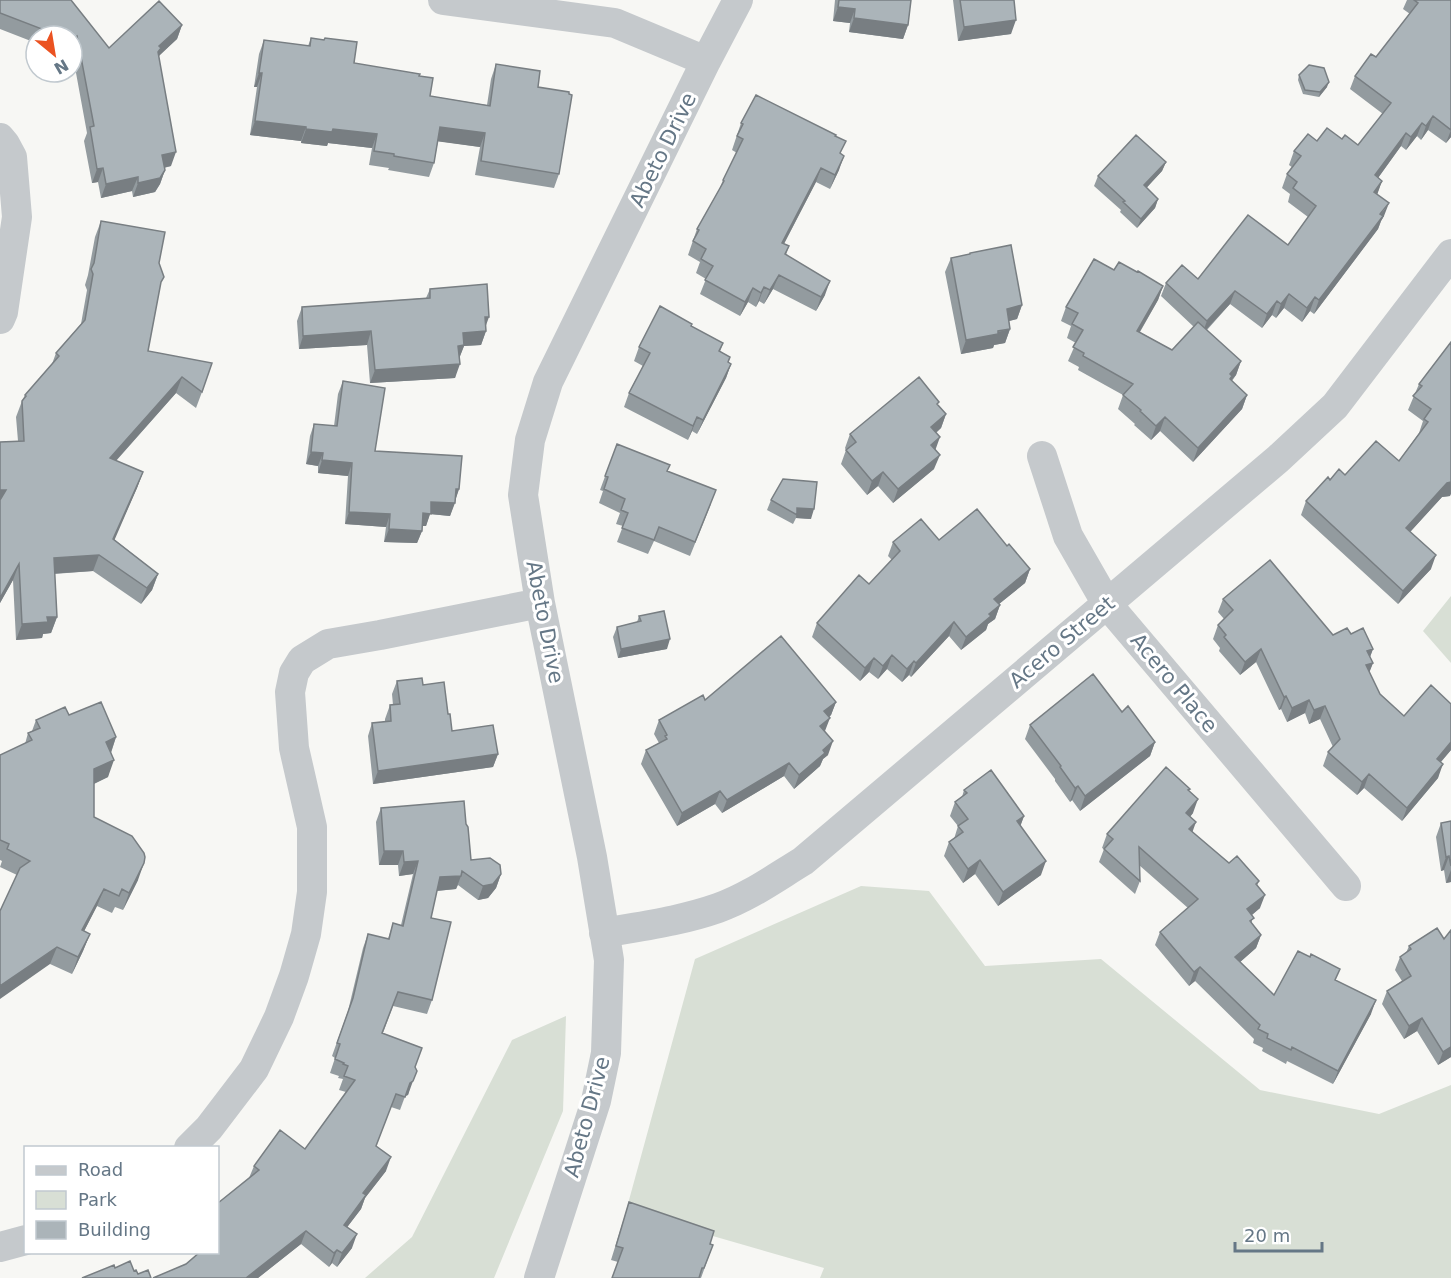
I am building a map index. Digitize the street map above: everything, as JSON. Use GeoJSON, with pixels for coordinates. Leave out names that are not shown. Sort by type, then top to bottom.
{"type":"FeatureCollection","features":[{"type":"Feature","properties":{"kind":"street"},"geometry":{"type":"LineString","coordinates":[[443,0],[615,23],[706,61]]}},
{"type":"Feature","properties":{"kind":"street","name":"Abeto Drive"},"geometry":{"type":"LineString","coordinates":[[539,1278],[596,1101],[606,1053],[609,960],[590,845],[540,603],[523,495],[530,440],[548,382],[738,0]]}},
{"type":"Feature","properties":{"kind":"street"},"geometry":{"type":"LineString","coordinates":[[0,138],[12,157],[17,217],[0,319]]}},
{"type":"Feature","properties":{"kind":"street","name":"Acero Street"},"geometry":{"type":"LineString","coordinates":[[604,933],[686,918],[719,908],[755,891],[803,861],[1278,459],[1335,406],[1451,254]]}},
{"type":"Feature","properties":{"kind":"street","name":"Acero Place"},"geometry":{"type":"LineString","coordinates":[[1042,456],[1068,536],[1107,604],[1346,886]]}},
{"type":"Feature","properties":{"kind":"street"},"geometry":{"type":"LineString","coordinates":[[191,1146],[209,1128],[254,1070],[279,1017],[306,934],[312,892],[312,827],[294,748],[290,692],[294,673],[302,660],[328,644],[540,603]]}},
{"type":"Feature","properties":{"kind":"street"},"geometry":{"type":"LineString","coordinates":[[0,1247],[24,1241]]}},
{"type":"Feature","properties":{"kind":"green space"},"geometry":{"type":"Polygon","coordinates":[[[1451,596],[1451,663],[1423,631],[1451,596]]]}},
{"type":"Feature","properties":{"kind":"green space"},"geometry":{"type":"Polygon","coordinates":[[[861,886],[929,891],[985,966],[1101,959],[1260,1090],[1379,1114],[1451,1085],[1451,1278],[820,1278],[824,1268],[626,1211],[695,959],[861,886]]]}},
{"type":"Feature","properties":{"kind":"green space"},"geometry":{"type":"Polygon","coordinates":[[[566,1016],[563,1111],[494,1278],[365,1278],[412,1237],[512,1040],[566,1016]]]}},
{"type":"Feature","properties":{"kind":"building"},"geometry":{"type":"Polygon","coordinates":[[[0,0],[71,0],[109,48],[159,1],[182,25],[159,46],[161,48],[158,52],[176,152],[162,155],[165,170],[160,178],[138,183],[138,177],[106,184],[103,168],[97,169],[90,127],[94,126],[84,73],[84,24],[29,24],[0,13],[0,0]]]}},
{"type":"Feature","properties":{"kind":"building"},"geometry":{"type":"Polygon","coordinates":[[[839,0],[911,0],[908,25],[854,18],[855,9],[838,7],[839,0]]]}},
{"type":"Feature","properties":{"kind":"building"},"geometry":{"type":"Polygon","coordinates":[[[960,0],[1014,0],[1016,20],[964,27],[960,0]]]}},
{"type":"Feature","properties":{"kind":"building"},"geometry":{"type":"Polygon","coordinates":[[[1414,0],[1451,0],[1451,130],[1433,116],[1426,126],[1422,123],[1411,137],[1406,133],[1375,175],[1382,181],[1374,192],[1389,203],[1380,214],[1383,216],[1319,300],[1315,297],[1307,308],[1289,294],[1281,304],[1277,301],[1267,314],[1235,291],[1207,321],[1166,283],[1182,265],[1198,279],[1248,215],[1288,245],[1316,206],[1293,188],[1297,182],[1287,174],[1301,156],[1294,151],[1308,134],[1317,141],[1327,128],[1342,139],[1345,135],[1358,145],[1391,103],[1355,76],[1371,54],[1376,57],[1418,3],[1414,0]]]}},
{"type":"Feature","properties":{"kind":"building"},"geometry":{"type":"Polygon","coordinates":[[[311,38],[357,42],[354,63],[433,78],[430,96],[490,106],[496,64],[540,71],[538,87],[569,92],[572,95],[559,174],[481,161],[485,133],[440,127],[434,163],[374,151],[377,134],[333,129],[332,132],[255,121],[264,40],[310,46],[311,38]]]}},
{"type":"Feature","properties":{"kind":"building"},"geometry":{"type":"Polygon","coordinates":[[[1309,65],[1324,68],[1329,82],[1320,92],[1305,90],[1299,75],[1309,65]]]}},
{"type":"Feature","properties":{"kind":"building"},"geometry":{"type":"Polygon","coordinates":[[[756,95],[846,141],[840,153],[844,156],[835,175],[821,168],[782,243],[789,246],[785,254],[830,281],[821,297],[779,275],[770,290],[764,287],[761,293],[753,288],[745,302],[705,280],[713,266],[701,259],[706,249],[693,241],[743,139],[737,136],[743,124],[741,123],[756,95]]]}},
{"type":"Feature","properties":{"kind":"building"},"geometry":{"type":"Polygon","coordinates":[[[1136,135],[1166,162],[1144,185],[1158,199],[1141,219],[1098,176],[1136,135]]]}},
{"type":"Feature","properties":{"kind":"building"},"geometry":{"type":"Polygon","coordinates":[[[101,221],[165,232],[159,263],[164,277],[161,282],[148,351],[212,363],[202,392],[182,377],[110,458],[143,472],[113,539],[158,574],[147,588],[99,555],[54,558],[57,617],[47,617],[48,622],[22,624],[19,564],[0,598],[0,500],[6,490],[0,490],[0,442],[24,441],[22,401],[25,395],[59,356],[56,353],[85,320],[93,274],[91,269],[101,221]]]}},
{"type":"Feature","properties":{"kind":"building"},"geometry":{"type":"Polygon","coordinates":[[[1011,245],[1022,305],[1007,309],[1010,329],[998,331],[998,334],[966,340],[951,258],[1011,245]]]}},
{"type":"Feature","properties":{"kind":"building"},"geometry":{"type":"Polygon","coordinates":[[[1094,259],[1114,270],[1119,262],[1163,286],[1137,331],[1172,350],[1198,322],[1241,361],[1230,374],[1232,376],[1230,379],[1247,395],[1198,448],[1165,417],[1156,426],[1123,395],[1133,384],[1083,356],[1084,353],[1073,347],[1083,330],[1072,324],[1078,313],[1066,307],[1094,259]]]}},
{"type":"Feature","properties":{"kind":"building"},"geometry":{"type":"Polygon","coordinates":[[[487,284],[489,317],[485,317],[486,331],[463,333],[464,345],[458,346],[460,364],[375,370],[371,331],[303,336],[302,307],[430,298],[430,289],[487,284]]]}},
{"type":"Feature","properties":{"kind":"building"},"geometry":{"type":"Polygon","coordinates":[[[660,306],[723,343],[719,351],[730,357],[728,362],[731,364],[703,420],[697,417],[693,426],[629,393],[650,353],[639,347],[660,306]]]}},
{"type":"Feature","properties":{"kind":"building"},"geometry":{"type":"Polygon","coordinates":[[[1451,342],[1451,482],[1447,483],[1406,528],[1436,555],[1403,591],[1306,501],[1328,477],[1330,480],[1339,469],[1345,475],[1376,441],[1399,461],[1428,422],[1424,419],[1431,409],[1413,396],[1422,386],[1419,384],[1451,342]]]}},
{"type":"Feature","properties":{"kind":"building"},"geometry":{"type":"Polygon","coordinates":[[[919,377],[946,414],[931,427],[940,437],[931,445],[940,455],[898,489],[883,472],[872,481],[846,450],[856,442],[850,434],[919,377]]]}},
{"type":"Feature","properties":{"kind":"building"},"geometry":{"type":"Polygon","coordinates":[[[343,381],[385,388],[375,451],[462,456],[459,489],[456,489],[455,503],[431,502],[431,514],[423,513],[422,531],[389,529],[390,514],[349,512],[352,463],[322,460],[323,453],[311,452],[314,424],[337,426],[343,381]]]}},
{"type":"Feature","properties":{"kind":"building"},"geometry":{"type":"Polygon","coordinates":[[[617,444],[670,465],[667,471],[716,490],[695,542],[659,527],[654,540],[622,528],[628,513],[621,510],[625,499],[604,489],[608,477],[605,476],[617,444]]]}},
{"type":"Feature","properties":{"kind":"building"},"geometry":{"type":"Polygon","coordinates":[[[783,479],[817,482],[814,509],[797,508],[797,515],[771,500],[783,479]]]}},
{"type":"Feature","properties":{"kind":"building"},"geometry":{"type":"Polygon","coordinates":[[[977,509],[1007,546],[1009,544],[1030,569],[994,599],[1000,605],[989,614],[991,616],[966,637],[954,622],[916,663],[914,661],[907,669],[892,655],[883,666],[874,658],[865,668],[817,623],[859,575],[869,584],[900,551],[893,542],[921,519],[939,540],[977,509]]]}},
{"type":"Feature","properties":{"kind":"building"},"geometry":{"type":"Polygon","coordinates":[[[1270,560],[1333,635],[1347,628],[1351,634],[1363,628],[1373,649],[1367,651],[1373,663],[1366,665],[1380,694],[1404,716],[1431,685],[1451,704],[1451,742],[1437,759],[1443,764],[1407,808],[1369,774],[1362,782],[1328,752],[1340,739],[1325,706],[1314,710],[1309,700],[1292,708],[1286,696],[1284,697],[1261,649],[1245,662],[1224,637],[1226,635],[1218,625],[1233,610],[1223,599],[1270,560]]]}},
{"type":"Feature","properties":{"kind":"building"},"geometry":{"type":"Polygon","coordinates":[[[664,611],[670,639],[621,649],[617,627],[641,621],[639,616],[664,611]]]}},
{"type":"Feature","properties":{"kind":"building"},"geometry":{"type":"Polygon","coordinates":[[[781,636],[836,702],[824,711],[830,718],[820,726],[833,741],[823,750],[825,753],[799,775],[789,763],[727,800],[720,791],[682,813],[646,750],[667,739],[659,720],[703,695],[705,700],[781,636]]]}},
{"type":"Feature","properties":{"kind":"building"},"geometry":{"type":"Polygon","coordinates":[[[1093,674],[1122,712],[1128,706],[1155,742],[1085,796],[1078,786],[1075,788],[1030,725],[1093,674]]]}},
{"type":"Feature","properties":{"kind":"building"},"geometry":{"type":"Polygon","coordinates":[[[422,678],[423,685],[444,682],[452,731],[493,725],[498,754],[378,771],[372,723],[391,721],[390,705],[400,704],[397,681],[422,678]]]}},
{"type":"Feature","properties":{"kind":"building"},"geometry":{"type":"Polygon","coordinates":[[[101,702],[116,737],[106,742],[114,760],[94,769],[94,817],[132,836],[144,853],[144,863],[129,893],[122,889],[119,896],[104,889],[82,930],[90,934],[78,957],[57,947],[0,986],[0,911],[20,868],[30,861],[7,849],[9,844],[0,840],[0,755],[32,740],[28,733],[40,728],[36,720],[65,707],[69,715],[101,702]]]}},
{"type":"Feature","properties":{"kind":"building"},"geometry":{"type":"Polygon","coordinates":[[[1166,767],[1198,799],[1186,813],[1196,822],[1189,829],[1229,863],[1237,856],[1259,881],[1256,884],[1265,895],[1247,909],[1254,918],[1250,921],[1261,935],[1235,957],[1274,995],[1298,951],[1310,957],[1311,954],[1340,969],[1335,980],[1376,1000],[1338,1071],[1292,1047],[1291,1050],[1267,1038],[1268,1034],[1258,1029],[1260,1025],[1200,967],[1194,972],[1160,932],[1198,899],[1139,847],[1140,881],[1104,849],[1113,839],[1107,834],[1166,767]]]}},
{"type":"Feature","properties":{"kind":"building"},"geometry":{"type":"Polygon","coordinates":[[[991,770],[1024,816],[1017,821],[1046,861],[1003,892],[980,860],[968,869],[949,842],[963,832],[958,826],[968,819],[955,802],[967,793],[964,790],[991,770]]]}},
{"type":"Feature","properties":{"kind":"building"},"geometry":{"type":"Polygon","coordinates":[[[464,801],[471,860],[490,858],[500,865],[501,874],[493,884],[483,886],[462,871],[461,876],[440,877],[431,918],[451,922],[432,1000],[398,992],[382,1033],[422,1048],[415,1067],[417,1071],[405,1097],[396,1094],[376,1146],[391,1157],[363,1193],[366,1195],[344,1225],[357,1234],[342,1253],[337,1250],[334,1253],[306,1231],[246,1278],[153,1278],[186,1264],[198,1254],[219,1254],[219,1202],[259,1170],[254,1166],[280,1130],[305,1149],[355,1080],[344,1076],[348,1066],[335,1059],[340,1044],[337,1043],[353,998],[368,934],[389,939],[393,923],[403,926],[418,861],[404,862],[403,851],[384,851],[381,808],[464,801]]]}},
{"type":"Feature","properties":{"kind":"building"},"geometry":{"type":"Polygon","coordinates":[[[1451,821],[1451,866],[1449,856],[1446,857],[1441,823],[1451,821]]]}},
{"type":"Feature","properties":{"kind":"building"},"geometry":{"type":"Polygon","coordinates":[[[1437,928],[1444,939],[1451,930],[1451,1047],[1443,1052],[1422,1018],[1409,1026],[1387,991],[1411,976],[1400,957],[1411,949],[1409,946],[1437,928]]]}},
{"type":"Feature","properties":{"kind":"building"},"geometry":{"type":"Polygon","coordinates":[[[629,1202],[714,1231],[710,1244],[713,1245],[699,1278],[612,1278],[623,1248],[616,1246],[629,1202]]]}},
{"type":"Feature","properties":{"kind":"building"},"geometry":{"type":"Polygon","coordinates":[[[130,1261],[134,1271],[136,1270],[138,1274],[148,1270],[151,1278],[82,1278],[114,1265],[115,1268],[130,1261]]]}}]}
